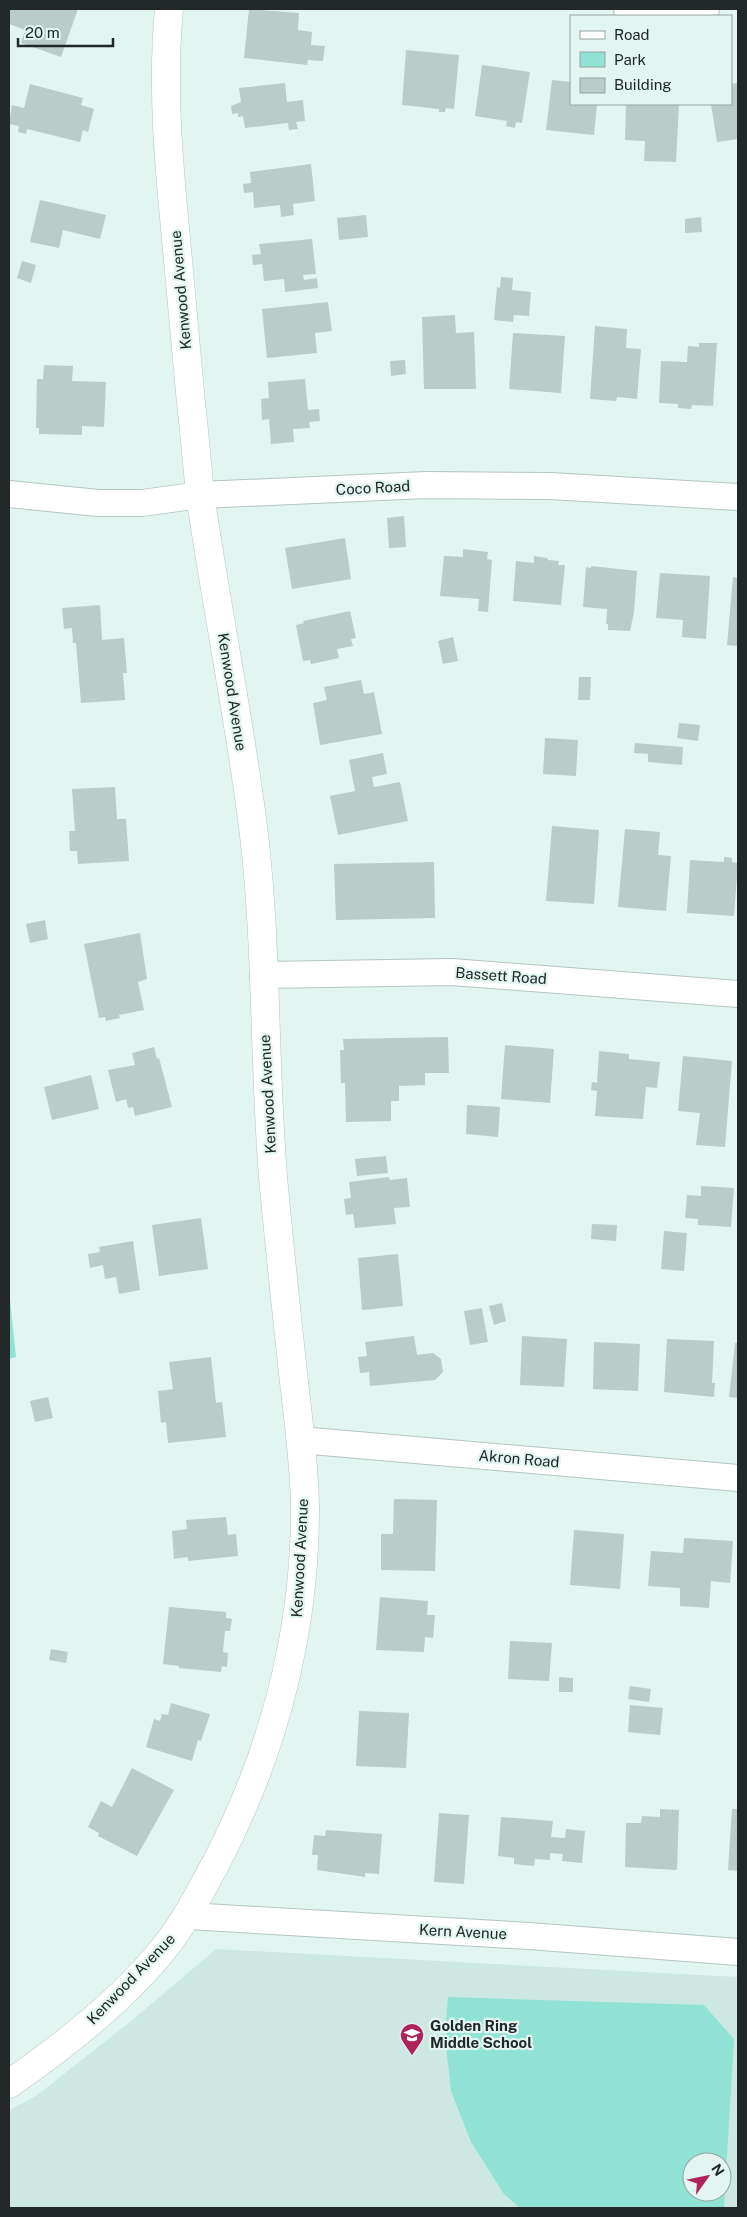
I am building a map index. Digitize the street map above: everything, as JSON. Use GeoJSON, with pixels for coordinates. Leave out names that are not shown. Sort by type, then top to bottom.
{"type":"FeatureCollection","features":[{"type":"Feature","properties":{"kind":"street","name":"Kenwood Avenue"},"geometry":{"type":"LineString","coordinates":[[9,2084],[51,2055],[122,1992],[163,1950],[188,1916],[223,1849],[253,1783],[272,1730],[294,1645],[304,1552],[305,1501],[280,1257],[270,1135],[258,876],[251,808],[200,495],[165,116],[165,50],[169,9]]}},
{"type":"Feature","properties":{"kind":"street"},"geometry":{"type":"LineString","coordinates":[[627,9],[651,11],[706,9]]}},
{"type":"Feature","properties":{"kind":"street","name":"Coco Road"},"geometry":{"type":"LineString","coordinates":[[9,494],[98,503],[142,503],[200,495],[426,485],[550,486],[738,497]]}},
{"type":"Feature","properties":{"kind":"street","name":"Bassett Road"},"geometry":{"type":"LineString","coordinates":[[262,975],[452,972],[738,994]]}},
{"type":"Feature","properties":{"kind":"street","name":"Akron Road"},"geometry":{"type":"LineString","coordinates":[[300,1440],[738,1478]]}},
{"type":"Feature","properties":{"kind":"street","name":"Kern Avenue"},"geometry":{"type":"LineString","coordinates":[[188,1916],[529,1936],[738,1952]]}},
{"type":"Feature","properties":{"kind":"shaded area","name":"Golden Ring Middle School"},"geometry":{"type":"Polygon","coordinates":[[[216,1949],[738,1977],[738,2208],[9,2208],[9,2110],[36,2096],[136,2017],[216,1949]]]}},
{"type":"Feature","properties":{"kind":"green space"},"geometry":{"type":"Polygon","coordinates":[[[9,1290],[16,1357],[9,1359],[9,1290]]]}},
{"type":"Feature","properties":{"kind":"green space"},"geometry":{"type":"Polygon","coordinates":[[[448,1997],[704,2005],[734,2039],[727,2152],[682,2152],[682,2202],[724,2202],[724,2208],[520,2208],[504,2194],[471,2142],[451,2091],[445,2037],[448,1997]]]}},
{"type":"Feature","properties":{"kind":"building"},"geometry":{"type":"Polygon","coordinates":[[[9,9],[78,9],[61,57],[21,43],[25,30],[9,24],[9,9]]]}},
{"type":"Feature","properties":{"kind":"building"},"geometry":{"type":"Polygon","coordinates":[[[249,9],[299,13],[298,30],[312,32],[311,45],[325,46],[323,61],[308,60],[307,65],[244,58],[249,9]]]}},
{"type":"Feature","properties":{"kind":"building"},"geometry":{"type":"Polygon","coordinates":[[[406,50],[459,55],[454,109],[446,108],[445,112],[439,112],[439,109],[402,105],[406,50]]]}},
{"type":"Feature","properties":{"kind":"building"},"geometry":{"type":"Polygon","coordinates":[[[482,65],[530,72],[522,123],[516,122],[515,128],[506,126],[507,121],[475,116],[482,65]]]}},
{"type":"Feature","properties":{"kind":"building"},"geometry":{"type":"Polygon","coordinates":[[[552,80],[570,82],[570,105],[597,105],[594,135],[546,130],[552,80]]]}},
{"type":"Feature","properties":{"kind":"building"},"geometry":{"type":"Polygon","coordinates":[[[285,83],[287,102],[303,100],[305,121],[296,122],[298,129],[289,130],[288,123],[245,128],[243,116],[238,117],[238,113],[232,114],[231,106],[241,102],[239,88],[285,83]]]}},
{"type":"Feature","properties":{"kind":"building"},"geometry":{"type":"Polygon","coordinates":[[[738,83],[738,139],[717,142],[711,105],[732,105],[732,84],[738,83]]]}},
{"type":"Feature","properties":{"kind":"building"},"geometry":{"type":"Polygon","coordinates":[[[30,84],[83,98],[81,105],[94,109],[88,132],[83,130],[80,142],[27,129],[26,134],[18,132],[19,126],[9,124],[12,105],[24,108],[30,84]]]}},
{"type":"Feature","properties":{"kind":"building"},"geometry":{"type":"Polygon","coordinates":[[[626,105],[679,105],[676,162],[644,161],[645,141],[625,140],[626,105]]]}},
{"type":"Feature","properties":{"kind":"building"},"geometry":{"type":"Polygon","coordinates":[[[311,164],[315,201],[293,204],[294,215],[281,217],[280,205],[254,208],[253,192],[244,193],[243,184],[251,183],[250,172],[311,164]]]}},
{"type":"Feature","properties":{"kind":"building"},"geometry":{"type":"Polygon","coordinates":[[[40,200],[106,215],[100,239],[63,230],[59,248],[30,242],[40,200]]]}},
{"type":"Feature","properties":{"kind":"building"},"geometry":{"type":"Polygon","coordinates":[[[366,215],[368,237],[339,240],[337,218],[366,215]]]}},
{"type":"Feature","properties":{"kind":"building"},"geometry":{"type":"Polygon","coordinates":[[[701,217],[702,232],[685,233],[685,219],[701,217]]]}},
{"type":"Feature","properties":{"kind":"building"},"geometry":{"type":"Polygon","coordinates":[[[312,239],[316,274],[303,275],[304,280],[317,278],[318,288],[285,292],[284,279],[264,281],[262,264],[253,265],[252,255],[261,254],[259,244],[312,239]]]}},
{"type":"Feature","properties":{"kind":"building"},"geometry":{"type":"Polygon","coordinates":[[[22,261],[36,265],[31,283],[17,278],[22,261]]]}},
{"type":"Feature","properties":{"kind":"building"},"geometry":{"type":"Polygon","coordinates":[[[501,277],[513,278],[512,290],[531,292],[529,316],[514,315],[513,322],[494,320],[497,287],[500,288],[501,277]]]}},
{"type":"Feature","properties":{"kind":"building"},"geometry":{"type":"Polygon","coordinates":[[[328,302],[332,331],[315,333],[317,353],[267,358],[262,309],[328,302]]]}},
{"type":"Feature","properties":{"kind":"building"},"geometry":{"type":"Polygon","coordinates":[[[455,315],[456,333],[474,332],[476,389],[424,389],[422,317],[455,315]]]}},
{"type":"Feature","properties":{"kind":"building"},"geometry":{"type":"Polygon","coordinates":[[[595,326],[627,329],[626,348],[641,349],[637,399],[617,397],[616,401],[590,399],[595,326]]]}},
{"type":"Feature","properties":{"kind":"building"},"geometry":{"type":"Polygon","coordinates":[[[513,333],[565,336],[561,393],[509,389],[513,333]]]}},
{"type":"Feature","properties":{"kind":"building"},"geometry":{"type":"Polygon","coordinates":[[[699,343],[717,343],[713,406],[692,405],[691,409],[678,408],[678,404],[659,403],[661,361],[687,362],[688,346],[699,347],[699,343]]]}},
{"type":"Feature","properties":{"kind":"building"},"geometry":{"type":"Polygon","coordinates":[[[405,360],[406,374],[391,376],[390,361],[405,360]]]}},
{"type":"Feature","properties":{"kind":"building"},"geometry":{"type":"Polygon","coordinates":[[[44,365],[73,366],[72,381],[106,382],[104,427],[82,426],[82,435],[39,434],[39,428],[36,428],[37,379],[43,379],[44,365]]]}},
{"type":"Feature","properties":{"kind":"building"},"geometry":{"type":"Polygon","coordinates":[[[305,379],[308,410],[319,409],[320,421],[309,422],[310,428],[293,429],[294,442],[271,444],[269,419],[262,420],[261,399],[269,398],[268,382],[305,379]]]}},
{"type":"Feature","properties":{"kind":"building"},"geometry":{"type":"Polygon","coordinates":[[[404,516],[406,547],[389,548],[387,518],[404,516]]]}},
{"type":"Feature","properties":{"kind":"building"},"geometry":{"type":"Polygon","coordinates":[[[345,538],[351,579],[292,589],[285,548],[345,538]]]}},
{"type":"Feature","properties":{"kind":"building"},"geometry":{"type":"Polygon","coordinates":[[[463,549],[488,552],[487,559],[492,560],[488,612],[478,611],[479,599],[440,596],[444,556],[463,557],[463,549]]]}},
{"type":"Feature","properties":{"kind":"building"},"geometry":{"type":"Polygon","coordinates":[[[534,556],[559,561],[558,565],[565,565],[561,605],[513,601],[516,561],[534,563],[534,556]]]}},
{"type":"Feature","properties":{"kind":"building"},"geometry":{"type":"Polygon","coordinates":[[[591,566],[637,571],[634,612],[630,631],[608,630],[608,624],[606,624],[607,609],[583,607],[586,567],[591,568],[591,566]]]}},
{"type":"Feature","properties":{"kind":"building"},"geometry":{"type":"Polygon","coordinates":[[[660,573],[710,576],[706,639],[682,637],[683,620],[656,618],[660,573]]]}},
{"type":"Feature","properties":{"kind":"building"},"geometry":{"type":"Polygon","coordinates":[[[733,577],[738,578],[738,646],[727,645],[733,577]]]}},
{"type":"Feature","properties":{"kind":"building"},"geometry":{"type":"Polygon","coordinates":[[[100,605],[102,640],[124,638],[127,673],[123,673],[125,700],[81,703],[76,643],[73,643],[72,628],[64,629],[62,608],[100,605]]]}},
{"type":"Feature","properties":{"kind":"building"},"geometry":{"type":"Polygon","coordinates":[[[350,611],[356,638],[351,639],[353,646],[337,649],[339,658],[311,664],[310,660],[303,661],[296,625],[304,623],[303,621],[350,611]]]}},
{"type":"Feature","properties":{"kind":"building"},"geometry":{"type":"Polygon","coordinates":[[[453,637],[458,661],[443,664],[438,641],[453,637]]]}},
{"type":"Feature","properties":{"kind":"building"},"geometry":{"type":"Polygon","coordinates":[[[579,677],[591,677],[590,700],[578,700],[579,677]]]}},
{"type":"Feature","properties":{"kind":"building"},"geometry":{"type":"Polygon","coordinates":[[[361,680],[364,694],[374,692],[382,734],[320,745],[313,703],[327,700],[324,687],[361,680]]]}},
{"type":"Feature","properties":{"kind":"building"},"geometry":{"type":"Polygon","coordinates":[[[679,723],[700,725],[698,741],[677,738],[679,723]]]}},
{"type":"Feature","properties":{"kind":"building"},"geometry":{"type":"Polygon","coordinates":[[[545,738],[578,740],[576,776],[543,774],[545,738]]]}},
{"type":"Feature","properties":{"kind":"building"},"geometry":{"type":"Polygon","coordinates":[[[635,743],[683,747],[682,765],[648,762],[648,754],[634,753],[635,743]]]}},
{"type":"Feature","properties":{"kind":"building"},"geometry":{"type":"Polygon","coordinates":[[[383,753],[387,774],[372,777],[374,787],[400,782],[408,821],[338,835],[330,796],[355,791],[349,760],[383,753]]]}},
{"type":"Feature","properties":{"kind":"building"},"geometry":{"type":"Polygon","coordinates":[[[115,787],[117,819],[126,819],[129,861],[78,864],[77,851],[70,851],[69,831],[75,831],[72,789],[115,787]]]}},
{"type":"Feature","properties":{"kind":"building"},"geometry":{"type":"Polygon","coordinates":[[[552,826],[599,830],[594,904],[546,901],[552,826]]]}},
{"type":"Feature","properties":{"kind":"building"},"geometry":{"type":"Polygon","coordinates":[[[625,829],[660,832],[658,855],[671,856],[666,911],[618,907],[625,829]]]}},
{"type":"Feature","properties":{"kind":"building"},"geometry":{"type":"Polygon","coordinates":[[[724,857],[732,858],[732,862],[738,863],[734,916],[687,913],[690,860],[724,862],[724,857]]]}},
{"type":"Feature","properties":{"kind":"building"},"geometry":{"type":"Polygon","coordinates":[[[434,862],[435,918],[336,920],[334,864],[434,862]]]}},
{"type":"Feature","properties":{"kind":"building"},"geometry":{"type":"Polygon","coordinates":[[[45,920],[48,939],[30,943],[26,924],[45,920]]]}},
{"type":"Feature","properties":{"kind":"building"},"geometry":{"type":"Polygon","coordinates":[[[140,933],[147,979],[138,982],[144,1010],[119,1015],[120,1018],[106,1021],[105,1017],[99,1018],[84,944],[140,933]]]}},
{"type":"Feature","properties":{"kind":"building"},"geometry":{"type":"Polygon","coordinates":[[[448,1037],[449,1073],[425,1073],[425,1085],[399,1086],[399,1101],[391,1101],[391,1121],[346,1122],[345,1083],[341,1083],[340,1050],[344,1050],[343,1039],[448,1037]]]}},
{"type":"Feature","properties":{"kind":"building"},"geometry":{"type":"Polygon","coordinates":[[[505,1045],[554,1049],[550,1103],[501,1099],[505,1045]]]}},
{"type":"Feature","properties":{"kind":"building"},"geometry":{"type":"Polygon","coordinates":[[[154,1047],[157,1059],[159,1058],[172,1107],[135,1116],[133,1107],[128,1108],[126,1099],[116,1102],[108,1070],[135,1065],[132,1053],[154,1047]]]}},
{"type":"Feature","properties":{"kind":"building"},"geometry":{"type":"Polygon","coordinates":[[[599,1051],[629,1054],[629,1059],[660,1062],[657,1088],[646,1087],[643,1119],[595,1116],[597,1091],[591,1090],[592,1082],[597,1083],[599,1051]]]}},
{"type":"Feature","properties":{"kind":"building"},"geometry":{"type":"Polygon","coordinates":[[[683,1056],[732,1061],[725,1147],[696,1145],[700,1113],[678,1111],[683,1056]]]}},
{"type":"Feature","properties":{"kind":"building"},"geometry":{"type":"Polygon","coordinates":[[[91,1075],[99,1109],[52,1120],[44,1087],[91,1075]]]}},
{"type":"Feature","properties":{"kind":"building"},"geometry":{"type":"Polygon","coordinates":[[[467,1105],[500,1107],[498,1137],[466,1134],[467,1105]]]}},
{"type":"Feature","properties":{"kind":"building"},"geometry":{"type":"Polygon","coordinates":[[[386,1156],[388,1173],[357,1176],[355,1159],[386,1156]]]}},
{"type":"Feature","properties":{"kind":"building"},"geometry":{"type":"Polygon","coordinates":[[[389,1177],[390,1180],[407,1178],[410,1207],[394,1208],[396,1224],[355,1228],[353,1214],[346,1215],[344,1199],[351,1198],[349,1182],[389,1177]]]}},
{"type":"Feature","properties":{"kind":"building"},"geometry":{"type":"Polygon","coordinates":[[[701,1186],[734,1188],[731,1227],[698,1225],[698,1219],[685,1218],[687,1195],[701,1196],[701,1186]]]}},
{"type":"Feature","properties":{"kind":"building"},"geometry":{"type":"Polygon","coordinates":[[[201,1218],[208,1269],[159,1276],[152,1225],[201,1218]]]}},
{"type":"Feature","properties":{"kind":"building"},"geometry":{"type":"Polygon","coordinates":[[[592,1224],[617,1225],[616,1241],[591,1239],[592,1224]]]}},
{"type":"Feature","properties":{"kind":"building"},"geometry":{"type":"Polygon","coordinates":[[[664,1231],[687,1233],[684,1271],[661,1269],[664,1231]]]}},
{"type":"Feature","properties":{"kind":"building"},"geometry":{"type":"Polygon","coordinates":[[[133,1241],[140,1290],[119,1294],[116,1277],[105,1279],[103,1265],[90,1268],[88,1254],[100,1252],[99,1247],[133,1241]]]}},
{"type":"Feature","properties":{"kind":"building"},"geometry":{"type":"Polygon","coordinates":[[[398,1254],[403,1306],[362,1310],[358,1258],[398,1254]]]}},
{"type":"Feature","properties":{"kind":"building"},"geometry":{"type":"Polygon","coordinates":[[[502,1303],[506,1321],[494,1325],[489,1306],[502,1303]]]}},
{"type":"Feature","properties":{"kind":"building"},"geometry":{"type":"Polygon","coordinates":[[[482,1308],[488,1342],[470,1345],[464,1311],[482,1308]]]}},
{"type":"Feature","properties":{"kind":"building"},"geometry":{"type":"Polygon","coordinates":[[[414,1336],[417,1355],[433,1353],[441,1359],[443,1372],[435,1380],[370,1386],[369,1372],[360,1373],[358,1357],[367,1356],[365,1342],[414,1336]]]}},
{"type":"Feature","properties":{"kind":"building"},"geometry":{"type":"Polygon","coordinates":[[[522,1336],[567,1339],[564,1387],[520,1385],[522,1336]]]}},
{"type":"Feature","properties":{"kind":"building"},"geometry":{"type":"Polygon","coordinates":[[[667,1339],[714,1341],[712,1383],[715,1383],[714,1397],[664,1392],[667,1339]]]}},
{"type":"Feature","properties":{"kind":"building"},"geometry":{"type":"Polygon","coordinates":[[[594,1342],[640,1344],[638,1391],[593,1389],[594,1342]]]}},
{"type":"Feature","properties":{"kind":"building"},"geometry":{"type":"Polygon","coordinates":[[[735,1343],[738,1343],[738,1398],[729,1397],[735,1343]]]}},
{"type":"Feature","properties":{"kind":"building"},"geometry":{"type":"Polygon","coordinates":[[[211,1357],[216,1403],[222,1402],[226,1437],[168,1443],[166,1422],[161,1423],[158,1391],[173,1389],[169,1362],[211,1357]]]}},
{"type":"Feature","properties":{"kind":"building"},"geometry":{"type":"Polygon","coordinates":[[[48,1397],[53,1418],[35,1422],[30,1401],[48,1397]]]}},
{"type":"Feature","properties":{"kind":"building"},"geometry":{"type":"Polygon","coordinates":[[[394,1499],[437,1500],[435,1571],[381,1570],[381,1534],[393,1534],[394,1499]]]}},
{"type":"Feature","properties":{"kind":"building"},"geometry":{"type":"Polygon","coordinates":[[[226,1517],[228,1535],[236,1534],[238,1556],[188,1561],[188,1557],[174,1559],[172,1531],[187,1529],[186,1520],[226,1517]]]}},
{"type":"Feature","properties":{"kind":"building"},"geometry":{"type":"Polygon","coordinates":[[[574,1530],[624,1534],[620,1589],[570,1585],[574,1530]]]}},
{"type":"Feature","properties":{"kind":"building"},"geometry":{"type":"Polygon","coordinates":[[[684,1538],[733,1541],[730,1583],[711,1581],[709,1608],[680,1606],[680,1588],[648,1586],[651,1551],[683,1553],[684,1538]]]}},
{"type":"Feature","properties":{"kind":"building"},"geometry":{"type":"Polygon","coordinates":[[[380,1597],[428,1601],[427,1615],[435,1615],[433,1638],[425,1637],[424,1652],[376,1650],[380,1597]]]}},
{"type":"Feature","properties":{"kind":"building"},"geometry":{"type":"Polygon","coordinates":[[[169,1607],[226,1612],[226,1618],[232,1619],[230,1631],[225,1631],[223,1652],[228,1653],[227,1667],[222,1666],[221,1672],[179,1668],[179,1666],[163,1664],[169,1607]]]}},
{"type":"Feature","properties":{"kind":"building"},"geometry":{"type":"Polygon","coordinates":[[[510,1641],[552,1643],[549,1681],[508,1679],[510,1641]]]}},
{"type":"Feature","properties":{"kind":"building"},"geometry":{"type":"Polygon","coordinates":[[[51,1649],[68,1652],[66,1663],[49,1660],[51,1649]]]}},
{"type":"Feature","properties":{"kind":"building"},"geometry":{"type":"Polygon","coordinates":[[[559,1677],[573,1678],[573,1692],[559,1692],[559,1677]]]}},
{"type":"Feature","properties":{"kind":"building"},"geometry":{"type":"Polygon","coordinates":[[[630,1686],[651,1689],[649,1702],[628,1699],[630,1686]]]}},
{"type":"Feature","properties":{"kind":"building"},"geometry":{"type":"Polygon","coordinates":[[[171,1703],[210,1714],[201,1741],[198,1740],[192,1761],[146,1747],[154,1719],[160,1721],[162,1714],[168,1715],[171,1703]]]}},
{"type":"Feature","properties":{"kind":"building"},"geometry":{"type":"Polygon","coordinates":[[[630,1705],[663,1708],[660,1735],[628,1732],[630,1705]]]}},
{"type":"Feature","properties":{"kind":"building"},"geometry":{"type":"Polygon","coordinates":[[[359,1711],[409,1713],[406,1768],[356,1766],[359,1711]]]}},
{"type":"Feature","properties":{"kind":"building"},"geometry":{"type":"Polygon","coordinates":[[[132,1768],[174,1790],[137,1856],[98,1836],[99,1833],[88,1827],[101,1801],[112,1807],[132,1768]]]}},
{"type":"Feature","properties":{"kind":"building"},"geometry":{"type":"Polygon","coordinates":[[[660,1809],[679,1810],[677,1870],[625,1867],[626,1823],[641,1823],[642,1816],[660,1817],[660,1809]]]}},
{"type":"Feature","properties":{"kind":"building"},"geometry":{"type":"Polygon","coordinates":[[[732,1809],[738,1809],[738,1871],[728,1870],[732,1809]]]}},
{"type":"Feature","properties":{"kind":"building"},"geometry":{"type":"Polygon","coordinates":[[[439,1813],[469,1815],[464,1884],[434,1882],[439,1813]]]}},
{"type":"Feature","properties":{"kind":"building"},"geometry":{"type":"Polygon","coordinates":[[[501,1817],[553,1821],[551,1837],[565,1838],[566,1829],[585,1831],[582,1863],[562,1861],[563,1854],[550,1853],[550,1860],[535,1859],[534,1866],[514,1864],[514,1858],[498,1856],[501,1817]]]}},
{"type":"Feature","properties":{"kind":"building"},"geometry":{"type":"Polygon","coordinates":[[[326,1830],[382,1834],[379,1874],[365,1873],[365,1877],[317,1870],[318,1855],[312,1855],[314,1835],[325,1836],[326,1830]]]}},
{"type":"Feature","properties":{"kind":"place","name":"Golden Ring Middle School"},"geometry":{"type":"Point","coordinates":[412,2056]}}]}
